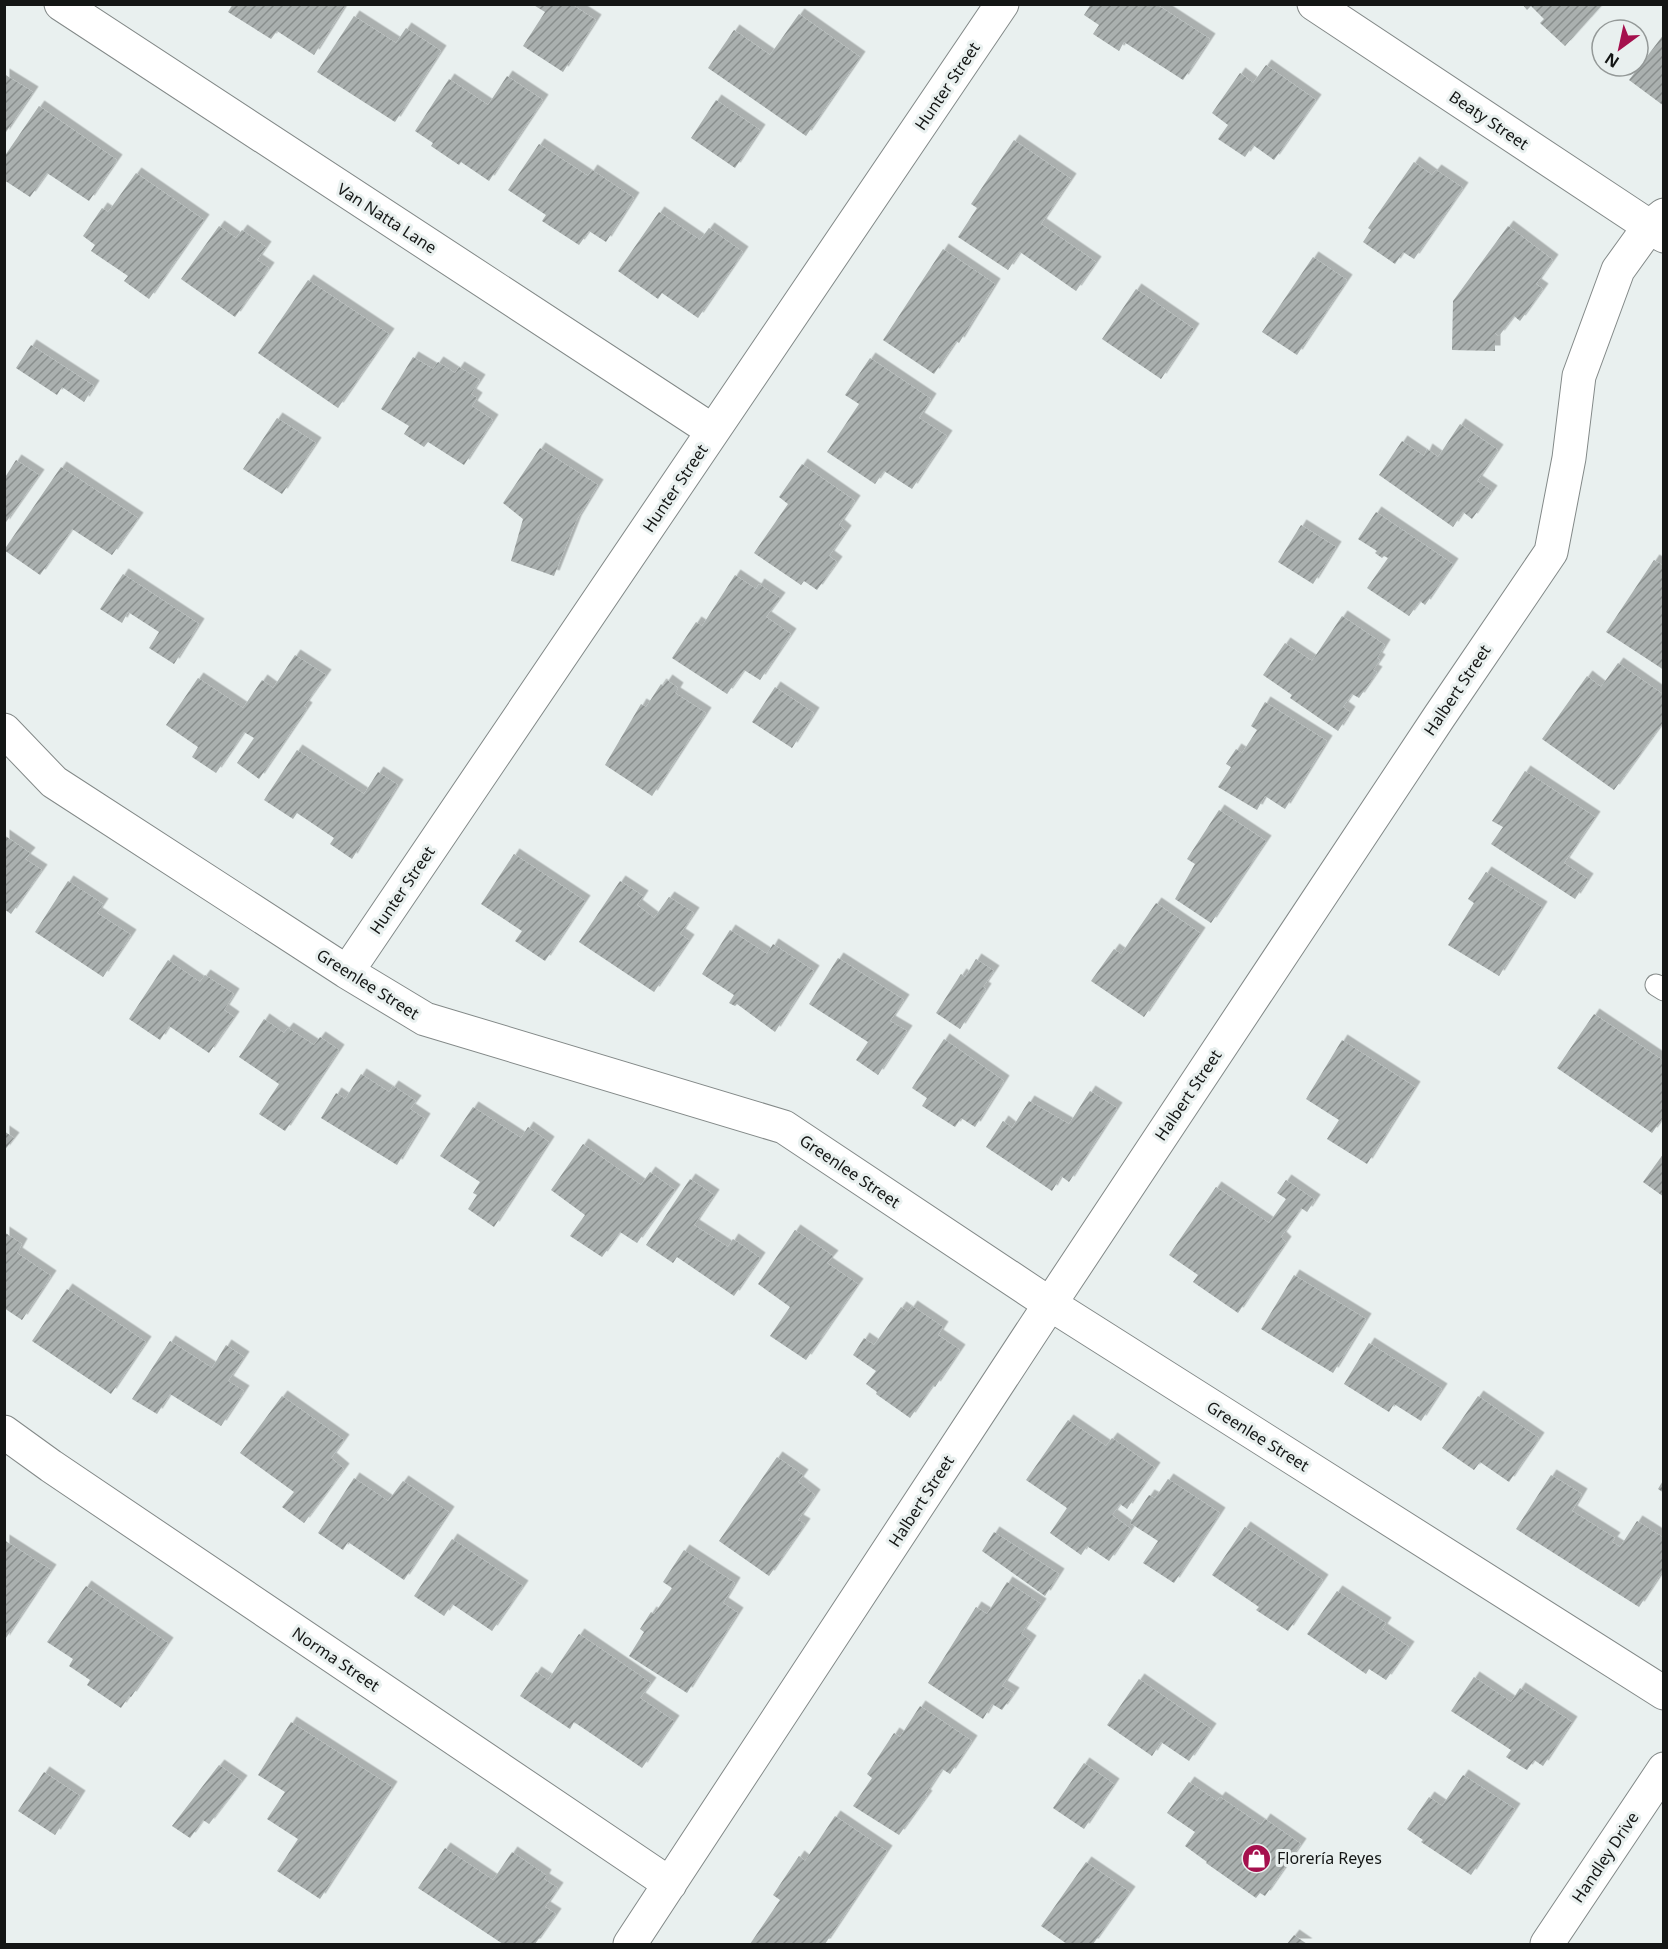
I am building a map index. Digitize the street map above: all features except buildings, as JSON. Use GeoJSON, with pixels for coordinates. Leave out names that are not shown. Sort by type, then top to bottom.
{"type":"FeatureCollection","features":[{"type":"Feature","properties":{"kind":"street","name":"Van Natta Lane"},"geometry":{"type":"LineString","coordinates":[[61,4],[713,431]]}},
{"type":"Feature","properties":{"kind":"street","name":"Hunter Street"},"geometry":{"type":"LineString","coordinates":[[347,972],[1002,4]]}},
{"type":"Feature","properties":{"kind":"street","name":"Beaty Street"},"geometry":{"type":"LineString","coordinates":[[1314,4],[1659,226]]}},
{"type":"Feature","properties":{"kind":"street","name":"Halbert Street"},"geometry":{"type":"LineString","coordinates":[[630,1944],[1050,1304],[1551,552],[1569,458],[1579,376],[1618,270],[1659,226]]}},
{"type":"Feature","properties":{"kind":"street","name":"Greenlee Street"},"geometry":{"type":"LineString","coordinates":[[4,730],[54,782],[347,972],[426,1019],[784,1126],[1050,1304],[1664,1693]]}},
{"type":"Feature","properties":{"kind":"street","name":"Norma Street"},"geometry":{"type":"LineString","coordinates":[[4,1432],[670,1884]]}},
{"type":"Feature","properties":{"kind":"street","name":"Handley Drive"},"geometry":{"type":"LineString","coordinates":[[1547,1944],[1664,1769]]}},
{"type":"Feature","properties":{"kind":"place","name":"Florería Reyes"},"geometry":{"type":"Point","coordinates":[1256,1858]}}]}
